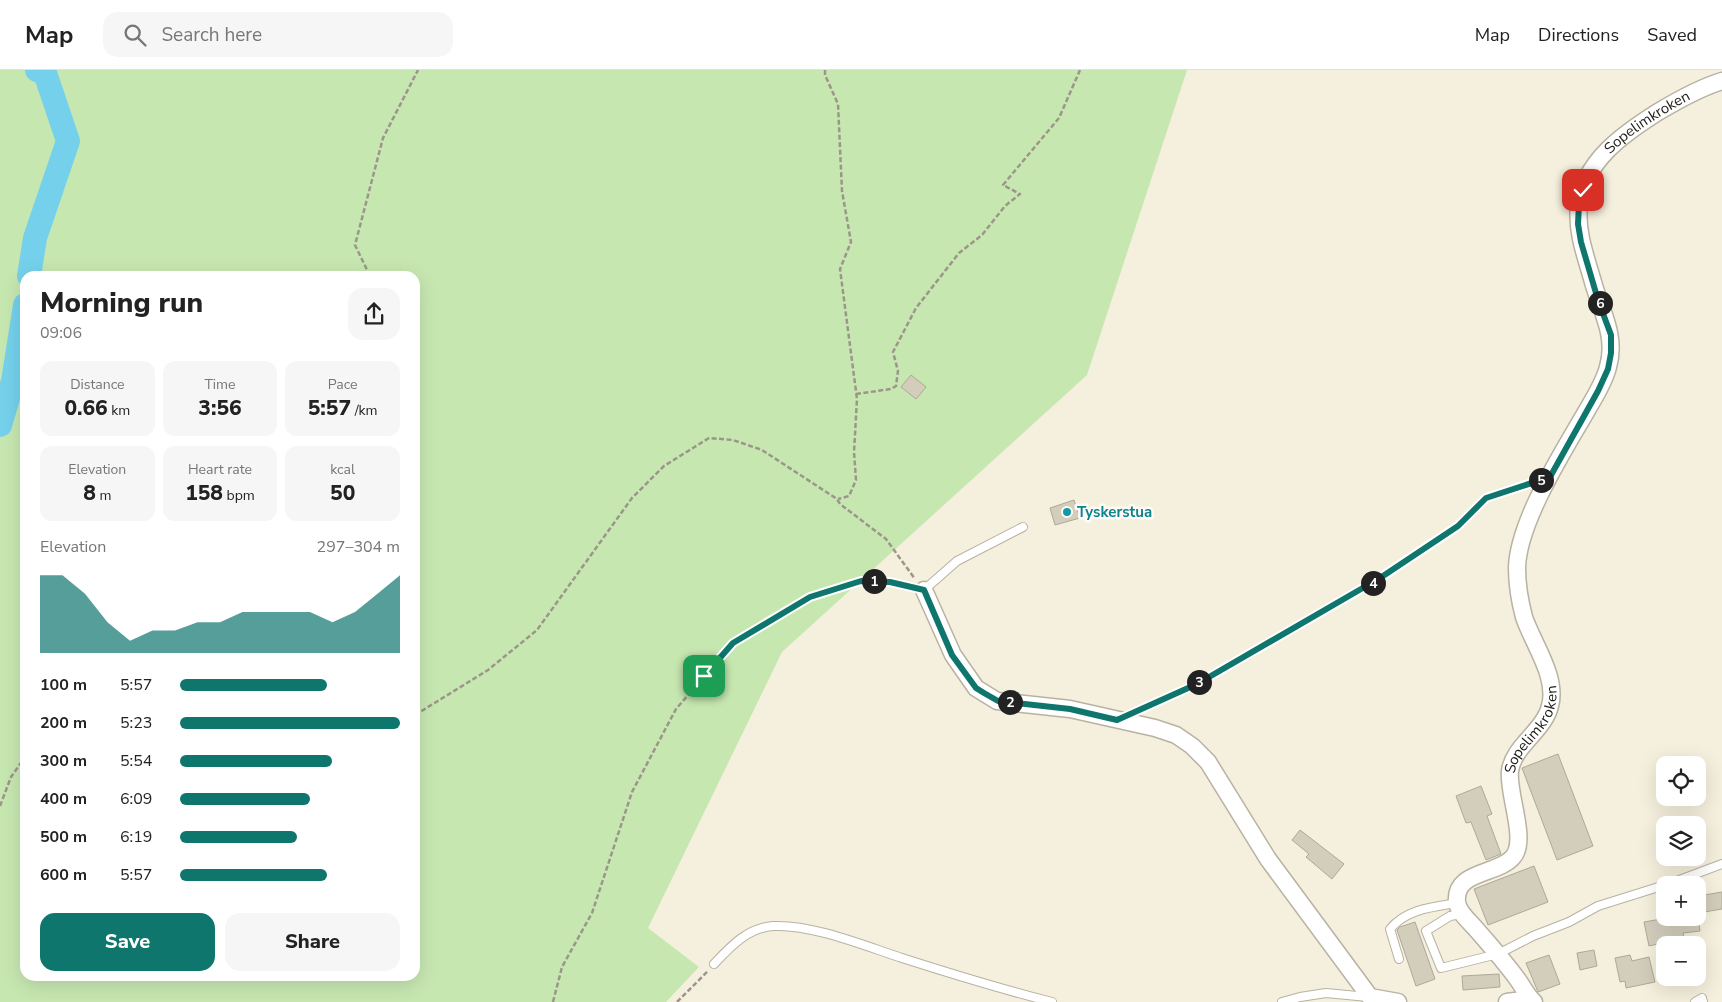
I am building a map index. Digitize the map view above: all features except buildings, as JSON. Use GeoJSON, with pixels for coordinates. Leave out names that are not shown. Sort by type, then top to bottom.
{"type":"FeatureCollection","features":[{"type":"Feature","properties":{"kind":"street","name":"Sopelimkroken"},"geometry":{"type":"LineString","coordinates":[[1460,908],[1458,891],[1465,880],[1508,862],[1516,854],[1519,842],[1510,772],[1514,758],[1545,720],[1550,708],[1552,694],[1550,680],[1524,617],[1517,566],[1528,523],[1550,477],[1598,391],[1608,369],[1611,353],[1611,335],[1598,300],[1581,242],[1578,224],[1579,204],[1583,190],[1592,168],[1608,149],[1634,127],[1681,98],[1708,85],[1722,81]]}},
{"type":"Feature","properties":{"kind":"street"},"geometry":{"type":"LineString","coordinates":[[924,590],[952,655],[976,688],[984,693],[998,701],[1070,709],[1156,728],[1176,735],[1192,746],[1208,762],[1268,859],[1370,998],[1398,1002]]}},
{"type":"Feature","properties":{"kind":"street"},"geometry":{"type":"LineString","coordinates":[[1460,908],[1498,954],[1532,1001]]}},
{"type":"Feature","properties":{"kind":"street"},"geometry":{"type":"LineString","coordinates":[[1507,1002],[1532,1001]]}},
{"type":"Feature","properties":{"kind":"lane"},"geometry":{"type":"LineString","coordinates":[[924,590],[957,560],[1023,527]]}},
{"type":"Feature","properties":{"kind":"lane"},"geometry":{"type":"LineString","coordinates":[[1690,876],[1722,864]]}},
{"type":"Feature","properties":{"kind":"lane"},"geometry":{"type":"LineString","coordinates":[[1460,908],[1426,931],[1441,968],[1498,954],[1533,936],[1569,922],[1598,906],[1656,888]]}},
{"type":"Feature","properties":{"kind":"lane"},"geometry":{"type":"LineString","coordinates":[[1399,959],[1390,929],[1397,921],[1419,909],[1460,908]]}},
{"type":"Feature","properties":{"kind":"lane"},"geometry":{"type":"LineString","coordinates":[[714,964],[734,944],[752,931],[772,926],[804,927],[984,985],[1052,1002]]}},
{"type":"Feature","properties":{"kind":"lane"},"geometry":{"type":"LineString","coordinates":[[1282,1002],[1300,997],[1326,994],[1370,998]]}},
{"type":"Feature","properties":{"kind":"lane"},"geometry":{"type":"LineString","coordinates":[[1696,1002],[1702,998],[1703,1002]]}},
{"type":"Feature","properties":{"kind":"path"},"geometry":{"type":"LineString","coordinates":[[368,271],[355,245],[383,138],[418,70]]}},
{"type":"Feature","properties":{"kind":"path"},"geometry":{"type":"LineString","coordinates":[[825,70],[825,75],[838,104],[842,192],[852,242],[840,269],[856,394],[854,452],[856,480],[849,496],[837,499]]}},
{"type":"Feature","properties":{"kind":"path"},"geometry":{"type":"LineString","coordinates":[[856,394],[896,386],[898,371],[893,352],[916,308],[959,253],[982,235],[1005,206],[1020,194],[1003,185],[1059,118],[1080,70]]}},
{"type":"Feature","properties":{"kind":"path"},"geometry":{"type":"LineString","coordinates":[[420,712],[488,670],[537,630],[632,498],[664,466],[709,438],[733,440],[762,450],[837,499],[840,504],[886,539],[924,590]]}},
{"type":"Feature","properties":{"kind":"path"},"geometry":{"type":"LineString","coordinates":[[1117,720],[1197,684],[1380,578],[1458,526],[1486,498],[1550,477]]}},
{"type":"Feature","properties":{"kind":"path"},"geometry":{"type":"LineString","coordinates":[[553,1002],[562,967],[592,913],[632,792],[676,709],[733,643],[810,597],[861,581],[890,582],[924,590]]}},
{"type":"Feature","properties":{"kind":"path"},"geometry":{"type":"LineString","coordinates":[[0,806],[11,777],[20,764]]}},
{"type":"Feature","properties":{"kind":"path"},"geometry":{"type":"LineString","coordinates":[[677,1002],[714,964]]}},
{"type":"Feature","properties":{"kind":"green space"},"geometry":{"type":"Polygon","coordinates":[[[0,70],[1187,70],[1087,375],[782,652],[648,928],[699,967],[666,1002],[0,1002],[0,70]]]}},
{"type":"Feature","properties":{"kind":"waterway"},"geometry":{"type":"LineString","coordinates":[[30,271],[35,238],[68,141],[45,73],[37,70]]}},
{"type":"Feature","properties":{"kind":"waterway"},"geometry":{"type":"LineString","coordinates":[[0,425],[13,381],[20,337]]}},
{"type":"Feature","properties":{"kind":"place","name":"Tyskerstua"},"geometry":{"type":"Point","coordinates":[1067,512]}},
{"type":"Feature","properties":{"kind":"route"},"geometry":{"type":"LineString","coordinates":[[704,676],[733,643],[810,597],[861,581],[890,582],[924,590],[952,655],[976,688],[998,701],[1070,709],[1117,720],[1197,684],[1282,636],[1418,554],[1458,526],[1486,498],[1550,477],[1598,391],[1608,369],[1611,353],[1611,335],[1607,320],[1598,300],[1581,242],[1578,224],[1579,204],[1583,190]]}}]}
